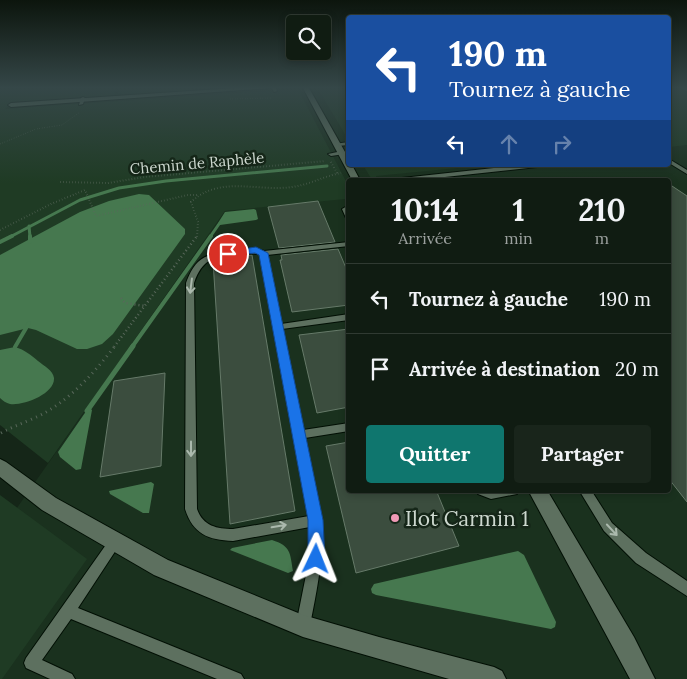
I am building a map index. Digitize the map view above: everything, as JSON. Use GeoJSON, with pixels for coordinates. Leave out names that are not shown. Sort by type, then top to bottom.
{"type":"FeatureCollection","features":[{"type":"Feature","properties":{"kind":"street"},"geometry":{"type":"LineString","coordinates":[[324,120],[337,144],[339,157],[346,166]]}},
{"type":"Feature","properties":{"kind":"street"},"geometry":{"type":"LineString","coordinates":[[346,167],[355,178]]}},
{"type":"Feature","properties":{"kind":"street"},"geometry":{"type":"LineString","coordinates":[[0,467],[49,504],[114,543],[161,568],[303,626],[378,649],[494,679]]}},
{"type":"Feature","properties":{"kind":"street"},"geometry":{"type":"LineString","coordinates":[[539,493],[626,645],[643,679]]}},
{"type":"Feature","properties":{"kind":"lane"},"geometry":{"type":"LineString","coordinates":[[337,144],[346,143]]}},
{"type":"Feature","properties":{"kind":"lane"},"geometry":{"type":"LineString","coordinates":[[331,154],[339,157]]}},
{"type":"Feature","properties":{"kind":"lane"},"geometry":{"type":"LineString","coordinates":[[671,162],[687,172]]}},
{"type":"Feature","properties":{"kind":"lane"},"geometry":{"type":"LineString","coordinates":[[420,178],[519,167]]}},
{"type":"Feature","properties":{"kind":"lane"},"geometry":{"type":"LineString","coordinates":[[316,520],[233,535],[221,535],[200,527],[193,517],[191,509],[190,283],[193,273],[199,265],[211,257],[256,250],[263,253],[346,244]]}},
{"type":"Feature","properties":{"kind":"lane"},"geometry":{"type":"LineString","coordinates":[[263,253],[316,520],[316,559],[303,626]]}},
{"type":"Feature","properties":{"kind":"lane"},"geometry":{"type":"LineString","coordinates":[[278,327],[346,317]]}},
{"type":"Feature","properties":{"kind":"lane"},"geometry":{"type":"LineString","coordinates":[[299,435],[346,427]]}},
{"type":"Feature","properties":{"kind":"lane"},"geometry":{"type":"LineString","coordinates":[[587,493],[608,527],[641,558],[687,589]]}},
{"type":"Feature","properties":{"kind":"lane"},"geometry":{"type":"LineString","coordinates":[[66,679],[31,663],[114,543]]}},
{"type":"Feature","properties":{"kind":"lane"},"geometry":{"type":"LineString","coordinates":[[68,610],[236,679]]}},
{"type":"Feature","properties":{"kind":"path"},"geometry":{"type":"LineString","coordinates":[[0,144],[36,129],[62,125],[68,120]]}},
{"type":"Feature","properties":{"kind":"path","name":"Chemin de Raphèle"},"geometry":{"type":"LineString","coordinates":[[60,182],[108,183],[145,177],[330,161],[339,157]]}},
{"type":"Feature","properties":{"kind":"path"},"geometry":{"type":"LineString","coordinates":[[330,161],[337,173]]}},
{"type":"Feature","properties":{"kind":"path"},"geometry":{"type":"LineString","coordinates":[[1,433],[16,424],[33,419],[65,399],[96,371],[197,237],[198,222],[191,202],[197,194],[207,189],[226,186],[294,187],[343,172]]}},
{"type":"Feature","properties":{"kind":"path"},"geometry":{"type":"LineString","coordinates":[[0,230],[51,204],[85,190],[96,216],[188,194],[197,194]]}},
{"type":"Feature","properties":{"kind":"path"},"geometry":{"type":"LineString","coordinates":[[122,298],[126,303],[145,306]]}},
{"type":"Feature","properties":{"kind":"shaded area"},"geometry":{"type":"Polygon","coordinates":[[[0,120],[346,120],[346,167],[671,167],[671,120],[687,120],[687,679],[0,679],[0,504],[12,515],[225,211],[346,196],[346,493],[671,493],[671,178],[346,178],[346,193],[0,190],[0,120]]]}},
{"type":"Feature","properties":{"kind":"shaded area"},"geometry":{"type":"Polygon","coordinates":[[[0,120],[314,120],[346,181],[346,200],[225,211],[48,463],[0,425],[0,120]]]}},
{"type":"Feature","properties":{"kind":"shaded area"},"geometry":{"type":"Polygon","coordinates":[[[336,120],[346,120],[346,136],[336,120]]]}},
{"type":"Feature","properties":{"kind":"shaded area"},"geometry":{"type":"Polygon","coordinates":[[[671,120],[687,120],[687,145],[671,147],[671,120]]]}},
{"type":"Feature","properties":{"kind":"shaded area"},"geometry":{"type":"Polygon","coordinates":[[[364,167],[468,167],[376,176],[377,178],[371,178],[364,167]]]}},
{"type":"Feature","properties":{"kind":"shaded area"},"geometry":{"type":"Polygon","coordinates":[[[139,194],[149,195],[185,229],[185,234],[113,334],[102,344],[87,349],[77,349],[28,328],[0,335],[0,255],[80,212],[109,201],[139,194]]]}},
{"type":"Feature","properties":{"kind":"shaded area"},"geometry":{"type":"Polygon","coordinates":[[[254,209],[258,219],[256,220],[220,225],[218,223],[225,212],[254,209]]]}},
{"type":"Feature","properties":{"kind":"shaded area"},"geometry":{"type":"Polygon","coordinates":[[[15,347],[28,353],[48,368],[54,378],[53,384],[44,394],[30,401],[10,404],[0,398],[0,350],[15,347]]]}},
{"type":"Feature","properties":{"kind":"shaded area"},"geometry":{"type":"Polygon","coordinates":[[[89,407],[92,410],[81,469],[76,470],[60,457],[58,452],[89,407]]]}},
{"type":"Feature","properties":{"kind":"shaded area"},"geometry":{"type":"Polygon","coordinates":[[[151,482],[154,484],[149,513],[143,513],[110,494],[109,491],[151,482]]]}},
{"type":"Feature","properties":{"kind":"shaded area"},"geometry":{"type":"Polygon","coordinates":[[[0,495],[87,559],[2,679],[0,679],[0,495]]]}},
{"type":"Feature","properties":{"kind":"shaded area"},"geometry":{"type":"Polygon","coordinates":[[[272,540],[286,548],[291,559],[293,571],[288,573],[230,550],[232,548],[272,540]]]}},
{"type":"Feature","properties":{"kind":"shaded area"},"geometry":{"type":"Polygon","coordinates":[[[518,551],[524,555],[556,622],[555,627],[551,629],[372,593],[371,589],[374,584],[518,551]]]}},
{"type":"Feature","properties":{"kind":"building"},"geometry":{"type":"Polygon","coordinates":[[[671,185],[687,196],[687,502],[671,482],[671,185]]]}},
{"type":"Feature","properties":{"kind":"building"},"geometry":{"type":"Polygon","coordinates":[[[318,201],[335,242],[279,248],[268,207],[318,201]]]}},
{"type":"Feature","properties":{"kind":"building"},"geometry":{"type":"Polygon","coordinates":[[[338,249],[346,268],[346,305],[292,312],[280,260],[282,260],[281,255],[338,249]]]}},
{"type":"Feature","properties":{"kind":"building"},"geometry":{"type":"Polygon","coordinates":[[[252,255],[295,511],[230,524],[213,261],[252,255]]]}},
{"type":"Feature","properties":{"kind":"building"},"geometry":{"type":"Polygon","coordinates":[[[346,329],[346,408],[317,413],[299,335],[346,329]]]}},
{"type":"Feature","properties":{"kind":"building"},"geometry":{"type":"Polygon","coordinates":[[[165,373],[161,466],[100,477],[114,381],[165,373]]]}},
{"type":"Feature","properties":{"kind":"building","name":"Ilot Carmin 1"},"geometry":{"type":"Polygon","coordinates":[[[346,443],[346,493],[437,493],[459,546],[356,573],[326,446],[346,443]]]}},
{"type":"Feature","properties":{"kind":"waterway"},"geometry":{"type":"LineString","coordinates":[[29,227],[80,200],[119,188],[166,181],[327,166]]}},
{"type":"Feature","properties":{"kind":"waterway"},"geometry":{"type":"LineString","coordinates":[[210,237],[219,224]]}},
{"type":"Feature","properties":{"kind":"waterway"},"geometry":{"type":"LineString","coordinates":[[10,237],[29,227]]}},
{"type":"Feature","properties":{"kind":"waterway"},"geometry":{"type":"LineString","coordinates":[[29,227],[30,237]]}},
{"type":"Feature","properties":{"kind":"waterway"},"geometry":{"type":"LineString","coordinates":[[132,347],[211,236]]}},
{"type":"Feature","properties":{"kind":"waterway"},"geometry":{"type":"LineString","coordinates":[[0,242],[10,237]]}},
{"type":"Feature","properties":{"kind":"waterway"},"geometry":{"type":"LineString","coordinates":[[30,237],[30,242]]}},
{"type":"Feature","properties":{"kind":"waterway"},"geometry":{"type":"LineString","coordinates":[[15,347],[29,323]]}},
{"type":"Feature","properties":{"kind":"waterway"},"geometry":{"type":"LineString","coordinates":[[87,411],[133,346]]}},
{"type":"Feature","properties":{"kind":"place","name":"Ilot Carmin 1"},"geometry":{"type":"Point","coordinates":[395,518]}},
{"type":"Feature","properties":{"kind":"route"},"geometry":{"type":"LineString","coordinates":[[228,254],[256,250],[263,253],[316,520],[316,559]]}}]}
